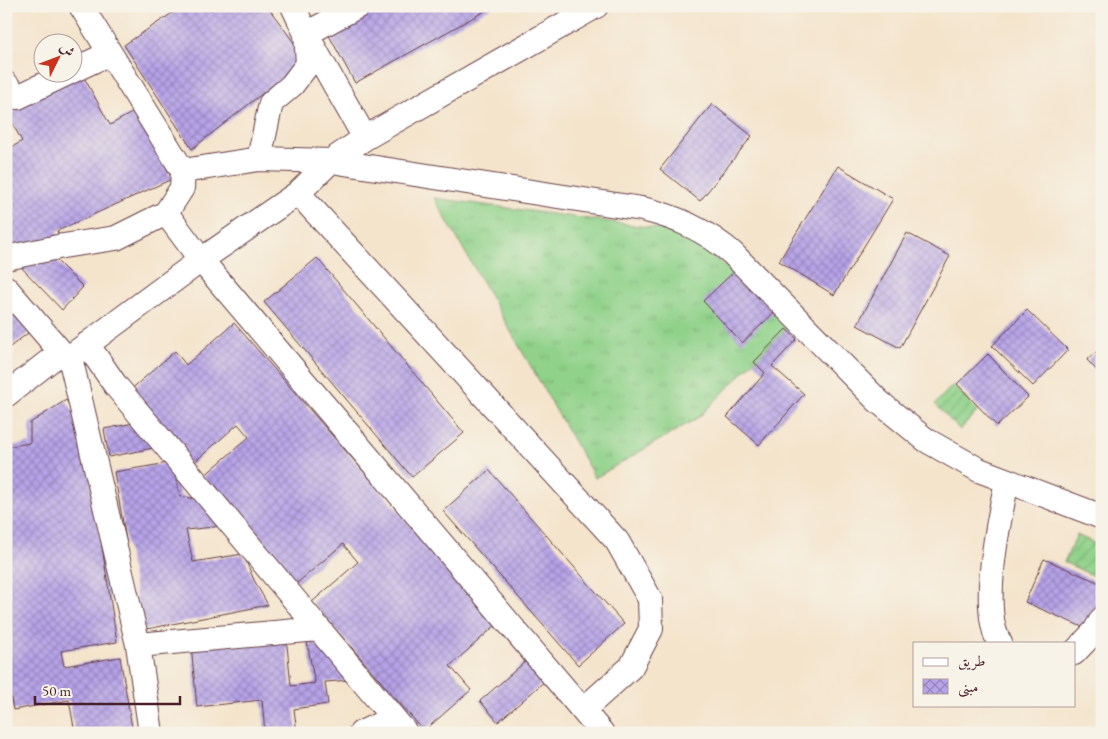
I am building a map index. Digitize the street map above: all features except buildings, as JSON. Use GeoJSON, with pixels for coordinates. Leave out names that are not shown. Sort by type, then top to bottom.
{"type":"FeatureCollection","features":[{"type":"Feature","properties":{"kind":"street"},"geometry":{"type":"LineString","coordinates":[[6,258],[63,246],[116,238],[166,213],[182,188],[183,171],[81,6]]}},
{"type":"Feature","properties":{"kind":"street"},"geometry":{"type":"LineString","coordinates":[[293,6],[306,34],[365,138]]}},
{"type":"Feature","properties":{"kind":"street"},"geometry":{"type":"LineString","coordinates":[[306,34],[358,6]]}},
{"type":"Feature","properties":{"kind":"street"},"geometry":{"type":"LineString","coordinates":[[6,395],[73,351],[298,193],[331,161],[365,138],[596,6]]}},
{"type":"Feature","properties":{"kind":"street"},"geometry":{"type":"LineString","coordinates":[[259,159],[271,104],[292,85],[308,64],[306,34]]}},
{"type":"Feature","properties":{"kind":"street"},"geometry":{"type":"LineString","coordinates":[[82,67],[110,53]]}},
{"type":"Feature","properties":{"kind":"street"},"geometry":{"type":"LineString","coordinates":[[6,84],[18,97],[50,82]]}},
{"type":"Feature","properties":{"kind":"street"},"geometry":{"type":"LineString","coordinates":[[183,171],[259,159],[331,161],[642,209],[681,220],[716,240],[732,253],[864,388],[901,422],[952,456],[1008,481],[1102,517]]}},
{"type":"Feature","properties":{"kind":"street"},"geometry":{"type":"LineString","coordinates":[[298,193],[617,541],[650,599],[651,630],[631,667],[582,710]]}},
{"type":"Feature","properties":{"kind":"street"},"geometry":{"type":"LineString","coordinates":[[166,213],[201,260],[602,733]]}},
{"type":"Feature","properties":{"kind":"street"},"geometry":{"type":"LineString","coordinates":[[6,288],[73,351],[116,386],[399,725],[361,733]]}},
{"type":"Feature","properties":{"kind":"street"},"geometry":{"type":"LineString","coordinates":[[73,351],[138,645],[151,733]]}},
{"type":"Feature","properties":{"kind":"street"},"geometry":{"type":"LineString","coordinates":[[999,642],[994,634],[991,615],[992,587],[998,528],[1008,481]]}},
{"type":"Feature","properties":{"kind":"street"},"geometry":{"type":"LineString","coordinates":[[1076,651],[1095,631],[1102,619]]}},
{"type":"Feature","properties":{"kind":"street"},"geometry":{"type":"LineString","coordinates":[[138,645],[319,629]]}},
{"type":"Feature","properties":{"kind":"green space"},"geometry":{"type":"Polygon","coordinates":[[[434,198],[684,232],[793,322],[699,417],[595,478],[434,198]]]}},
{"type":"Feature","properties":{"kind":"green space"},"geometry":{"type":"Polygon","coordinates":[[[953,385],[978,411],[960,430],[935,404],[953,385]]]}},
{"type":"Feature","properties":{"kind":"green space"},"geometry":{"type":"Polygon","coordinates":[[[1077,535],[1102,547],[1102,580],[1064,562],[1077,535]]]}}]}
